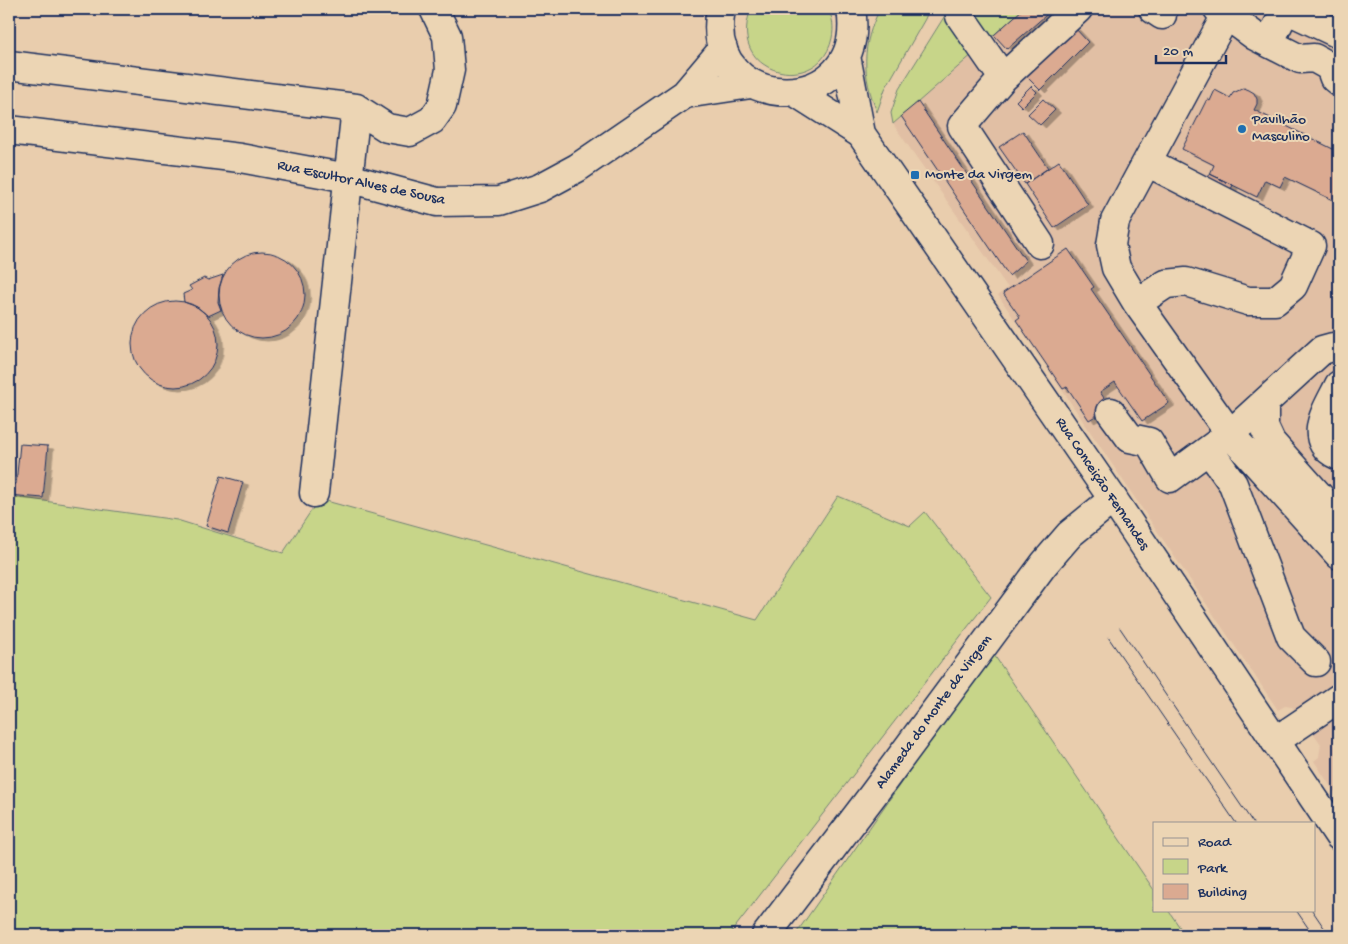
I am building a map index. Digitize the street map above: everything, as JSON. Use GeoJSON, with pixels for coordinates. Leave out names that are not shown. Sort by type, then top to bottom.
{"type":"FeatureCollection","features":[{"type":"Feature","properties":{"kind":"street"},"geometry":{"type":"LineString","coordinates":[[9,65],[356,108],[387,128],[410,132],[432,120],[442,106],[450,70],[447,36],[434,9]]}},
{"type":"Feature","properties":{"kind":"street"},"geometry":{"type":"LineString","coordinates":[[721,9],[718,30],[723,49],[734,69],[751,84],[772,92],[795,92],[816,86],[833,73],[846,56],[852,39],[855,13]]}},
{"type":"Feature","properties":{"kind":"street"},"geometry":{"type":"LineString","coordinates":[[959,9],[960,16],[1003,78]]}},
{"type":"Feature","properties":{"kind":"street"},"geometry":{"type":"LineString","coordinates":[[1040,244],[962,126],[1003,78],[1078,9]]}},
{"type":"Feature","properties":{"kind":"street"},"geometry":{"type":"LineString","coordinates":[[1269,43],[1286,9],[1339,34]]}},
{"type":"Feature","properties":{"kind":"street"},"geometry":{"type":"LineString","coordinates":[[1316,662],[1291,638],[1233,484],[1220,442],[1116,268],[1112,245],[1115,221],[1227,11],[1255,36],[1300,59],[1308,72],[1323,80],[1337,80]]}},
{"type":"Feature","properties":{"kind":"street","name":"Rua Escultor Alves de Sousa"},"geometry":{"type":"LineString","coordinates":[[9,130],[240,158],[348,178],[438,202],[499,201],[540,188],[577,168],[685,94],[723,49]]}},
{"type":"Feature","properties":{"kind":"street","name":"Rua Conceição Fernandes"},"geometry":{"type":"LineString","coordinates":[[846,56],[861,134]]}},
{"type":"Feature","properties":{"kind":"street","name":"Rua Escultor Alves de Sousa"},"geometry":{"type":"LineString","coordinates":[[685,94],[751,84]]}},
{"type":"Feature","properties":{"kind":"street","name":"Rua Conceição Fernandes"},"geometry":{"type":"LineString","coordinates":[[795,92],[861,134],[1113,499],[1339,836]]}},
{"type":"Feature","properties":{"kind":"street"},"geometry":{"type":"LineString","coordinates":[[314,493],[356,108]]}},
{"type":"Feature","properties":{"kind":"street"},"geometry":{"type":"LineString","coordinates":[[1137,303],[1166,284],[1186,282],[1248,300],[1275,301],[1293,286],[1311,246],[1150,157]]}},
{"type":"Feature","properties":{"kind":"street"},"geometry":{"type":"LineString","coordinates":[[1112,412],[1130,438],[1149,442],[1170,478],[1220,442],[1264,405],[1322,350],[1333,347],[1339,348]]}},
{"type":"Feature","properties":{"kind":"street"},"geometry":{"type":"LineString","coordinates":[[1339,385],[1321,423],[1320,438],[1331,453],[1339,456]]}},
{"type":"Feature","properties":{"kind":"street"},"geometry":{"type":"LineString","coordinates":[[1264,405],[1264,426],[1271,442],[1339,518]]}},
{"type":"Feature","properties":{"kind":"street"},"geometry":{"type":"LineString","coordinates":[[1220,442],[1339,555]]}},
{"type":"Feature","properties":{"kind":"street","name":"Alameda do Monte da Virgem"},"geometry":{"type":"LineString","coordinates":[[766,935],[1044,564],[1070,534],[1113,499]]}},
{"type":"Feature","properties":{"kind":"street"},"geometry":{"type":"LineString","coordinates":[[1279,747],[1339,698]]}},
{"type":"Feature","properties":{"kind":"street"},"geometry":{"type":"LineString","coordinates":[[1279,747],[1339,715]]}},
{"type":"Feature","properties":{"kind":"shaded area"},"geometry":{"type":"Polygon","coordinates":[[[1023,9],[1339,9],[1339,799],[1314,761],[1319,757],[1321,744],[1298,712],[1292,707],[1285,706],[1278,710],[998,295],[1008,288],[893,124],[1023,9]]]}},
{"type":"Feature","properties":{"kind":"green space"},"geometry":{"type":"Polygon","coordinates":[[[751,9],[828,9],[832,19],[833,31],[824,56],[811,68],[794,72],[777,71],[762,63],[751,50],[747,32],[751,9]]]}},
{"type":"Feature","properties":{"kind":"green space"},"geometry":{"type":"Polygon","coordinates":[[[880,9],[929,9],[885,89],[877,112],[868,85],[866,60],[869,35],[880,9]]]}},
{"type":"Feature","properties":{"kind":"green space"},"geometry":{"type":"Polygon","coordinates":[[[949,9],[974,53],[893,124],[891,113],[899,89],[949,9]]]}},
{"type":"Feature","properties":{"kind":"green space"},"geometry":{"type":"Polygon","coordinates":[[[967,9],[1023,9],[987,41],[967,9]]]}},
{"type":"Feature","properties":{"kind":"green space"},"geometry":{"type":"Polygon","coordinates":[[[9,496],[177,520],[283,553],[319,499],[757,620],[838,496],[910,526],[925,512],[991,597],[729,935],[9,935],[9,496]]]}},
{"type":"Feature","properties":{"kind":"green space"},"geometry":{"type":"Polygon","coordinates":[[[992,652],[1153,889],[1153,912],[1169,912],[1185,935],[795,935],[992,652]]]}},
{"type":"Feature","properties":{"kind":"building"},"geometry":{"type":"Polygon","coordinates":[[[1023,9],[1053,9],[1007,49],[994,35],[1023,9]]]}},
{"type":"Feature","properties":{"kind":"building"},"geometry":{"type":"Polygon","coordinates":[[[1074,27],[1088,42],[1040,90],[1025,75],[1074,27]]]}},
{"type":"Feature","properties":{"kind":"building"},"geometry":{"type":"Polygon","coordinates":[[[1031,86],[1037,92],[1022,107],[1016,101],[1031,86]]]}},
{"type":"Feature","properties":{"kind":"building","name":"Pavilhão Masculino"},"geometry":{"type":"Polygon","coordinates":[[[1244,88],[1254,93],[1257,99],[1254,110],[1339,152],[1339,203],[1285,177],[1280,187],[1265,180],[1257,197],[1210,174],[1214,165],[1182,149],[1207,99],[1210,101],[1215,90],[1230,98],[1233,93],[1244,88]]]}},
{"type":"Feature","properties":{"kind":"building"},"geometry":{"type":"Polygon","coordinates":[[[1043,99],[1055,110],[1040,125],[1028,114],[1043,99]]]}},
{"type":"Feature","properties":{"kind":"building"},"geometry":{"type":"Polygon","coordinates":[[[918,102],[1026,261],[1009,276],[901,116],[918,102]]]}},
{"type":"Feature","properties":{"kind":"building"},"geometry":{"type":"Polygon","coordinates":[[[1023,131],[1048,168],[1025,184],[999,147],[1023,131]]]}},
{"type":"Feature","properties":{"kind":"building"},"geometry":{"type":"Polygon","coordinates":[[[1059,161],[1088,205],[1054,228],[1025,184],[1059,161]]]}},
{"type":"Feature","properties":{"kind":"building"},"geometry":{"type":"Polygon","coordinates":[[[1210,174],[1233,185],[1228,195],[1205,183],[1210,174]]]}},
{"type":"Feature","properties":{"kind":"building"},"geometry":{"type":"Polygon","coordinates":[[[1068,249],[1094,287],[1091,289],[1169,403],[1142,421],[1115,382],[1100,392],[1110,407],[1089,420],[1067,387],[1063,389],[1016,320],[1020,317],[1003,293],[1068,249]]]}},
{"type":"Feature","properties":{"kind":"building"},"geometry":{"type":"Polygon","coordinates":[[[262,252],[279,255],[293,264],[302,278],[305,295],[302,312],[293,326],[279,335],[262,338],[245,335],[231,326],[222,312],[219,295],[222,278],[231,264],[245,255],[262,252]]]}},
{"type":"Feature","properties":{"kind":"building"},"geometry":{"type":"Polygon","coordinates":[[[223,275],[219,288],[218,302],[221,310],[208,316],[197,307],[184,302],[183,294],[192,290],[189,286],[204,278],[208,280],[223,275]]]}},
{"type":"Feature","properties":{"kind":"building"},"geometry":{"type":"Polygon","coordinates":[[[175,301],[192,304],[206,313],[215,327],[218,344],[215,361],[206,375],[192,384],[175,387],[158,384],[144,375],[135,361],[132,344],[135,327],[144,313],[158,304],[175,301]]]}},
{"type":"Feature","properties":{"kind":"building"},"geometry":{"type":"Polygon","coordinates":[[[20,444],[48,446],[43,498],[9,495],[9,484],[16,484],[20,444]]]}},
{"type":"Feature","properties":{"kind":"building"},"geometry":{"type":"Polygon","coordinates":[[[221,476],[243,482],[228,533],[206,526],[221,476]]]}},
{"type":"Feature","properties":{"kind":"tram line"},"geometry":{"type":"LineString","coordinates":[[1120,628],[1252,822]]}},
{"type":"Feature","properties":{"kind":"tram line"},"geometry":{"type":"LineString","coordinates":[[1108,637],[1235,822]]}},
{"type":"Feature","properties":{"kind":"tram line"},"geometry":{"type":"LineString","coordinates":[[1297,912],[1313,935]]}},
{"type":"Feature","properties":{"kind":"tram line"},"geometry":{"type":"LineString","coordinates":[[1313,912],[1329,935]]}},
{"type":"Feature","properties":{"kind":"place","name":"Pavilhão Masculino"},"geometry":{"type":"Point","coordinates":[1242,129]}},
{"type":"Feature","properties":{"kind":"place","name":"Monte da Virgem"},"geometry":{"type":"Point","coordinates":[915,175]}}]}
